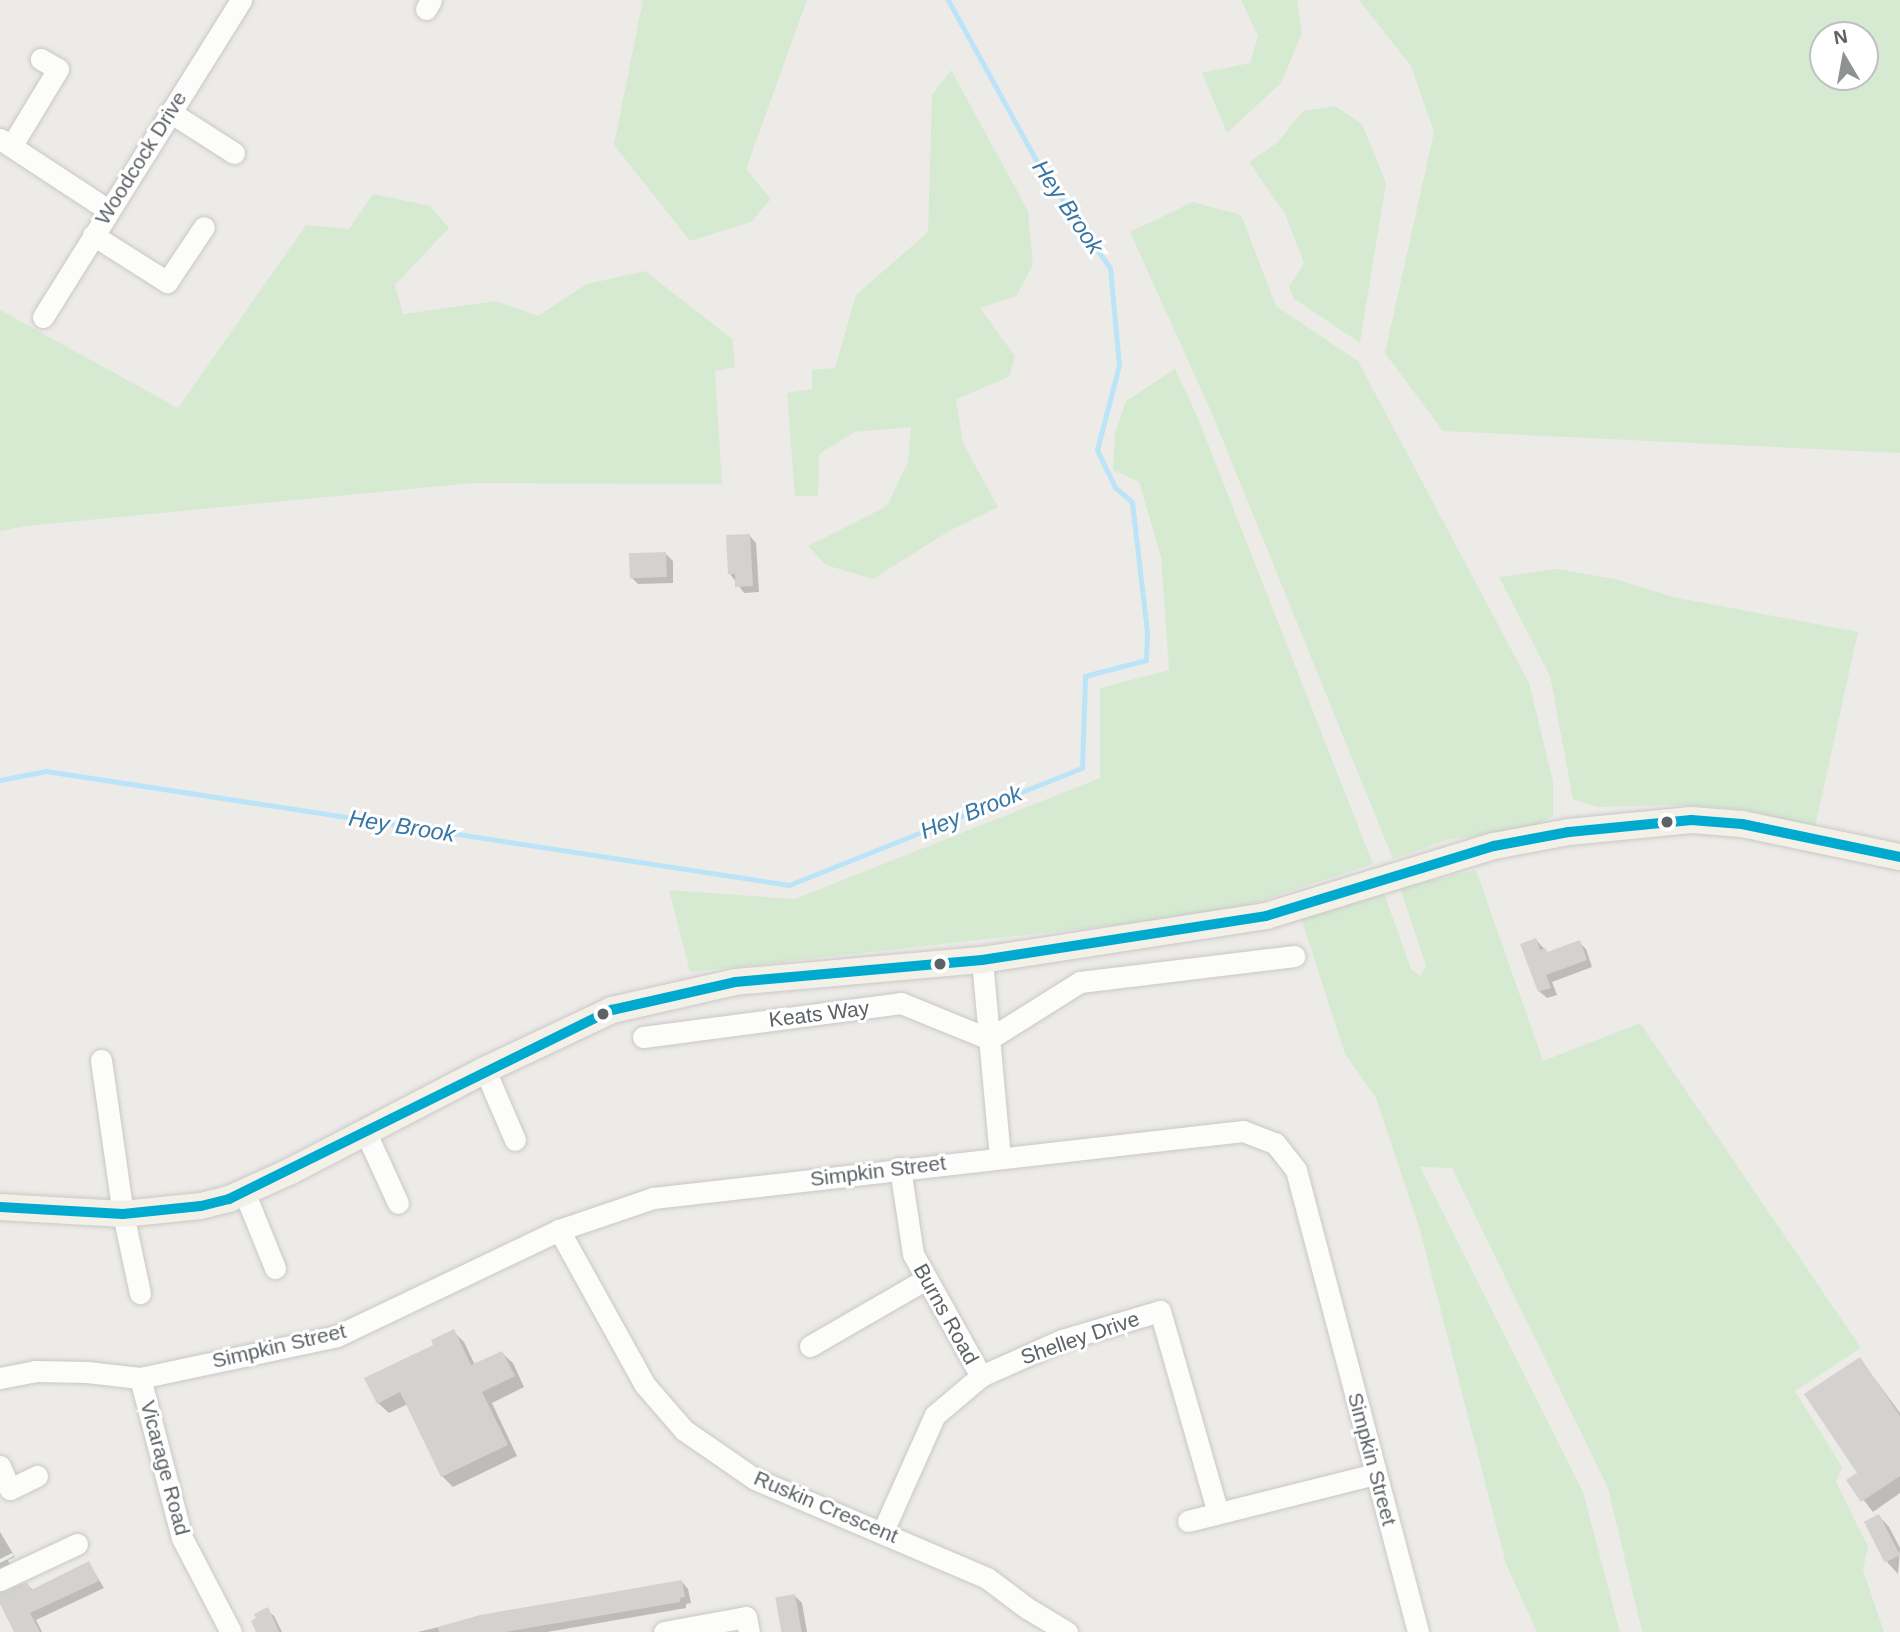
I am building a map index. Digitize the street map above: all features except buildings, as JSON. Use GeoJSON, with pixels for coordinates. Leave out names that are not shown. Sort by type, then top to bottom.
{"type":"FeatureCollection","features":[{"type":"Feature","properties":{"kind":"main road"},"geometry":{"type":"LineString","coordinates":[[0,1207],[123,1214],[201,1206],[245,1194],[485,1070],[612,1010],[735,982],[982,960],[1266,916],[1494,846],[1569,832],[1691,820],[1742,824],[1900,857]]}},
{"type":"Feature","properties":{"kind":"street","name":"Woodcock Drive"},"geometry":{"type":"LineString","coordinates":[[43,317],[108,209],[242,0]]}},
{"type":"Feature","properties":{"kind":"street"},"geometry":{"type":"LineString","coordinates":[[41,59],[58,69],[6,142],[108,209]]}},
{"type":"Feature","properties":{"kind":"street"},"geometry":{"type":"LineString","coordinates":[[170,112],[234,153]]}},
{"type":"Feature","properties":{"kind":"street"},"geometry":{"type":"LineString","coordinates":[[93,235],[167,282],[204,227]]}},
{"type":"Feature","properties":{"kind":"street"},"geometry":{"type":"LineString","coordinates":[[989,1039],[1080,982],[1294,956]]}},
{"type":"Feature","properties":{"kind":"street"},"geometry":{"type":"LineString","coordinates":[[982,960],[1000,1157]]}},
{"type":"Feature","properties":{"kind":"street","name":"Keats Way"},"geometry":{"type":"LineString","coordinates":[[643,1037],[901,1003],[989,1039]]}},
{"type":"Feature","properties":{"kind":"street"},"geometry":{"type":"LineString","coordinates":[[101,1060],[123,1214],[140,1293]]}},
{"type":"Feature","properties":{"kind":"street"},"geometry":{"type":"LineString","coordinates":[[485,1070],[515,1140]]}},
{"type":"Feature","properties":{"kind":"street"},"geometry":{"type":"LineString","coordinates":[[365,1131],[398,1203]]}},
{"type":"Feature","properties":{"kind":"street","name":"Simpkin Street"},"geometry":{"type":"LineString","coordinates":[[0,1378],[35,1371],[87,1372],[140,1378],[337,1336],[559,1230],[653,1198],[1243,1131],[1275,1143],[1297,1170],[1418,1632]]}},
{"type":"Feature","properties":{"kind":"street","name":"Burns Road"},"geometry":{"type":"LineString","coordinates":[[900,1168],[914,1254],[981,1376]]}},
{"type":"Feature","properties":{"kind":"street"},"geometry":{"type":"LineString","coordinates":[[245,1194],[275,1268]]}},
{"type":"Feature","properties":{"kind":"street","name":"Ruskin Crescent"},"geometry":{"type":"LineString","coordinates":[[559,1230],[645,1385],[684,1430],[755,1479],[883,1531],[987,1578],[1027,1608],[1067,1632]]}},
{"type":"Feature","properties":{"kind":"street"},"geometry":{"type":"LineString","coordinates":[[810,1346],[926,1279]]}},
{"type":"Feature","properties":{"kind":"street","name":"Shelley Drive"},"geometry":{"type":"LineString","coordinates":[[883,1531],[935,1415],[981,1376],[1062,1340],[1160,1311],[1218,1513]]}},
{"type":"Feature","properties":{"kind":"street","name":"Vicarage Road"},"geometry":{"type":"LineString","coordinates":[[140,1378],[182,1538],[231,1632]]}},
{"type":"Feature","properties":{"kind":"street"},"geometry":{"type":"LineString","coordinates":[[0,1466],[10,1489],[37,1476]]}},
{"type":"Feature","properties":{"kind":"street"},"geometry":{"type":"LineString","coordinates":[[1188,1521],[1375,1474]]}},
{"type":"Feature","properties":{"kind":"street"},"geometry":{"type":"LineString","coordinates":[[0,1580],[77,1544]]}},
{"type":"Feature","properties":{"kind":"street"},"geometry":{"type":"LineString","coordinates":[[664,1632],[747,1625]]}},
{"type":"Feature","properties":{"kind":"green space"},"geometry":{"type":"Polygon","coordinates":[[[643,0],[807,0],[746,169],[771,199],[751,222],[690,241],[614,145],[643,0]]]}},
{"type":"Feature","properties":{"kind":"green space"},"geometry":{"type":"Polygon","coordinates":[[[1241,0],[1297,0],[1302,33],[1281,83],[1227,133],[1202,73],[1250,63],[1258,36],[1241,0]]]}},
{"type":"Feature","properties":{"kind":"green space"},"geometry":{"type":"Polygon","coordinates":[[[1359,0],[1900,0],[1900,453],[1443,431],[1385,353],[1434,132],[1411,66],[1359,0]]]}},
{"type":"Feature","properties":{"kind":"green space"},"geometry":{"type":"Polygon","coordinates":[[[951,70],[1028,211],[1033,265],[1016,296],[980,308],[1015,356],[1009,377],[956,399],[963,443],[998,507],[949,531],[873,579],[826,565],[808,546],[887,506],[908,462],[911,427],[855,432],[819,454],[818,496],[795,496],[787,393],[812,389],[812,370],[835,368],[856,295],[928,232],[932,95],[951,70]]]}},
{"type":"Feature","properties":{"kind":"green space"},"geometry":{"type":"Polygon","coordinates":[[[1335,106],[1362,124],[1386,183],[1360,343],[1293,298],[1289,286],[1304,263],[1285,214],[1249,162],[1278,142],[1303,111],[1335,106]]]}},
{"type":"Feature","properties":{"kind":"green space"},"geometry":{"type":"Polygon","coordinates":[[[373,194],[430,206],[449,228],[395,285],[403,314],[496,301],[538,316],[587,284],[645,271],[732,339],[735,367],[715,371],[722,484],[473,483],[26,526],[0,531],[0,310],[178,408],[306,225],[349,229],[373,194]]]}},
{"type":"Feature","properties":{"kind":"green space"},"geometry":{"type":"Polygon","coordinates":[[[1193,202],[1241,215],[1276,306],[1358,361],[1529,683],[1553,781],[1553,816],[1529,828],[1447,840],[1393,859],[1213,416],[1130,232],[1193,202]]]}},
{"type":"Feature","properties":{"kind":"green space"},"geometry":{"type":"Polygon","coordinates":[[[1175,369],[1197,416],[1373,864],[1242,907],[1178,918],[690,972],[669,890],[795,899],[1100,778],[1100,688],[1169,670],[1161,557],[1139,482],[1113,470],[1115,433],[1126,401],[1175,369]]]}},
{"type":"Feature","properties":{"kind":"green space"},"geometry":{"type":"Polygon","coordinates":[[[1557,569],[1615,579],[1673,597],[1858,632],[1815,827],[1742,809],[1683,805],[1597,807],[1573,799],[1550,676],[1499,577],[1557,569]]]}},
{"type":"Feature","properties":{"kind":"green space"},"geometry":{"type":"Polygon","coordinates":[[[1476,870],[1543,1061],[1640,1023],[1861,1348],[1795,1391],[1842,1467],[1836,1482],[1868,1547],[1863,1570],[1884,1632],[1642,1632],[1608,1488],[1452,1168],[1420,1167],[1583,1492],[1620,1632],[1537,1632],[1506,1564],[1420,1230],[1376,1098],[1345,1054],[1301,918],[1384,893],[1411,969],[1420,976],[1426,966],[1400,888],[1476,870]]]}},
{"type":"Feature","properties":{"kind":"waterway","name":"Hey Brook"},"geometry":{"type":"LineString","coordinates":[[0,780],[46,771],[789,885],[1082,768],[1085,676],[1146,660],[1147,632],[1132,502],[1115,487],[1097,450],[1119,365],[1110,268],[1042,171],[948,0]]}},
{"type":"Feature","properties":{"kind":"transit line"},"geometry":{"type":"LineString","coordinates":[[0,1207],[123,1214],[201,1206],[229,1199],[612,1010],[735,982],[982,960],[1266,916],[1494,846],[1569,832],[1691,820],[1742,824],[1900,857]]}}]}
